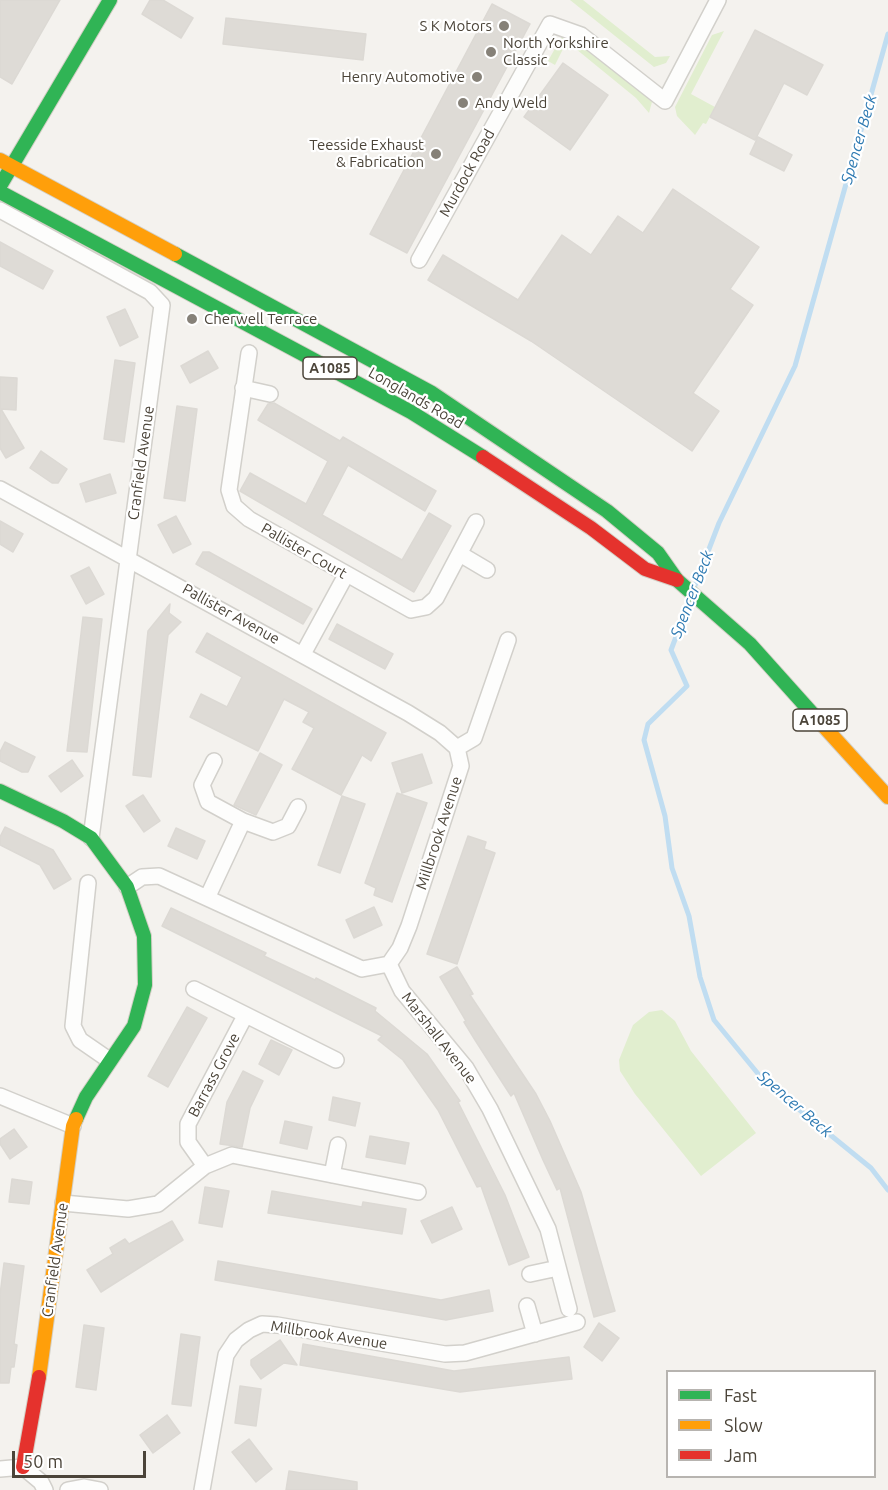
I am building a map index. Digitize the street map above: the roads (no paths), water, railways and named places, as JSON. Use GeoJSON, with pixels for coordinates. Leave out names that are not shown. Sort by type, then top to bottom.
{"type":"FeatureCollection","features":[{"type":"Feature","properties":{"kind":"main road"},"geometry":{"type":"LineString","coordinates":[[0,186],[6,163],[110,0]]}},
{"type":"Feature","properties":{"kind":"main road","name":"Longlands Road"},"geometry":{"type":"LineString","coordinates":[[6,163],[432,393],[607,510],[658,553],[681,583]]}},
{"type":"Feature","properties":{"kind":"main road","name":"Longlands Road"},"geometry":{"type":"LineString","coordinates":[[0,192],[411,412],[519,479],[591,528],[645,569],[681,583]]}},
{"type":"Feature","properties":{"kind":"main road","name":"A1085"},"geometry":{"type":"LineString","coordinates":[[681,583],[750,644],[888,798]]}},
{"type":"Feature","properties":{"kind":"main road"},"geometry":{"type":"LineString","coordinates":[[0,791],[63,821],[91,838]]}},
{"type":"Feature","properties":{"kind":"main road","name":"Cranfield Avenue"},"geometry":{"type":"LineString","coordinates":[[23,1467],[42,1359],[73,1126],[86,1097],[134,1026],[145,985],[144,936],[127,888],[91,838]]}},
{"type":"Feature","properties":{"kind":"street","name":"Murdock Road"},"geometry":{"type":"LineString","coordinates":[[419,260],[550,24],[580,35],[665,101],[718,0]]}},
{"type":"Feature","properties":{"kind":"street","name":"Cranfield Avenue"},"geometry":{"type":"LineString","coordinates":[[0,210],[150,292],[162,305],[91,838]]}},
{"type":"Feature","properties":{"kind":"street","name":"Pallister Court"},"geometry":{"type":"LineString","coordinates":[[249,353],[229,490],[234,506],[249,519],[411,610],[426,607],[436,598],[476,522]]}},
{"type":"Feature","properties":{"kind":"street"},"geometry":{"type":"LineString","coordinates":[[243,388],[270,394]]}},
{"type":"Feature","properties":{"kind":"street","name":"Pallister Avenue"},"geometry":{"type":"LineString","coordinates":[[0,489],[416,718],[440,733],[456,748]]}},
{"type":"Feature","properties":{"kind":"street"},"geometry":{"type":"LineString","coordinates":[[460,554],[488,570]]}},
{"type":"Feature","properties":{"kind":"street"},"geometry":{"type":"LineString","coordinates":[[303,654],[346,575]]}},
{"type":"Feature","properties":{"kind":"street"},"geometry":{"type":"LineString","coordinates":[[456,748],[474,738],[508,640]]}},
{"type":"Feature","properties":{"kind":"street","name":"Millbrook Avenue"},"geometry":{"type":"LineString","coordinates":[[389,964],[409,926],[461,766],[456,748]]}},
{"type":"Feature","properties":{"kind":"street"},"geometry":{"type":"LineString","coordinates":[[214,761],[202,785],[208,802],[243,821],[273,832],[288,826],[298,807]]}},
{"type":"Feature","properties":{"kind":"street"},"geometry":{"type":"LineString","coordinates":[[208,897],[243,821]]}},
{"type":"Feature","properties":{"kind":"street"},"geometry":{"type":"LineString","coordinates":[[127,888],[142,878],[159,876],[362,969],[389,964]]}},
{"type":"Feature","properties":{"kind":"street"},"geometry":{"type":"LineString","coordinates":[[88,883],[73,1026],[80,1040],[109,1060]]}},
{"type":"Feature","properties":{"kind":"street","name":"Marshall Avenue"},"geometry":{"type":"LineString","coordinates":[[389,964],[402,991],[466,1068],[490,1109],[536,1200],[548,1229],[573,1316]]}},
{"type":"Feature","properties":{"kind":"street"},"geometry":{"type":"LineString","coordinates":[[194,989],[336,1060]]}},
{"type":"Feature","properties":{"kind":"street","name":"Barrass Grove"},"geometry":{"type":"LineString","coordinates":[[205,1166],[188,1142],[188,1124],[245,1016]]}},
{"type":"Feature","properties":{"kind":"street"},"geometry":{"type":"LineString","coordinates":[[0,1096],[73,1126]]}},
{"type":"Feature","properties":{"kind":"street"},"geometry":{"type":"LineString","coordinates":[[332,1174],[338,1145]]}},
{"type":"Feature","properties":{"kind":"street"},"geometry":{"type":"LineString","coordinates":[[63,1203],[128,1209],[158,1204],[205,1166],[232,1155],[418,1192]]}},
{"type":"Feature","properties":{"kind":"street"},"geometry":{"type":"LineString","coordinates":[[530,1274],[558,1268]]}},
{"type":"Feature","properties":{"kind":"street"},"geometry":{"type":"LineString","coordinates":[[527,1306],[535,1334]]}},
{"type":"Feature","properties":{"kind":"street","name":"Millbrook Avenue"},"geometry":{"type":"LineString","coordinates":[[202,1490],[226,1355],[236,1340],[249,1330],[262,1324],[278,1324],[446,1354],[465,1353],[535,1334],[573,1316]]}},
{"type":"Feature","properties":{"kind":"street"},"geometry":{"type":"LineString","coordinates":[[0,1468],[23,1467],[41,1482],[45,1490]]}},
{"type":"Feature","properties":{"kind":"street"},"geometry":{"type":"LineString","coordinates":[[68,1490],[84,1487],[100,1490]]}},
{"type":"Feature","properties":{"kind":"waterway","name":"Spencer Beck"},"geometry":{"type":"LineString","coordinates":[[694,588],[719,523],[795,366],[888,34]]}},
{"type":"Feature","properties":{"kind":"waterway","name":"Spencer Beck"},"geometry":{"type":"LineString","coordinates":[[690,600],[671,650],[687,686],[648,724],[644,740],[665,816],[672,868],[689,916],[700,977],[714,1020],[764,1081],[871,1168],[888,1190]]}},
{"type":"Feature","properties":{"kind":"place","name":"S K Motors"},"geometry":{"type":"Point","coordinates":[504,26]}},
{"type":"Feature","properties":{"kind":"place","name":"North Yorkshire Classic"},"geometry":{"type":"Point","coordinates":[491,52]}},
{"type":"Feature","properties":{"kind":"place","name":"Henry Automotive"},"geometry":{"type":"Point","coordinates":[477,77]}},
{"type":"Feature","properties":{"kind":"place","name":"Andy Weld"},"geometry":{"type":"Point","coordinates":[463,103]}},
{"type":"Feature","properties":{"kind":"place","name":"Teesside Exhaust & Fabrication"},"geometry":{"type":"Point","coordinates":[436,154]}},
{"type":"Feature","properties":{"kind":"place","name":"Cherwell Terrace"},"geometry":{"type":"Point","coordinates":[192,319]}}]}
